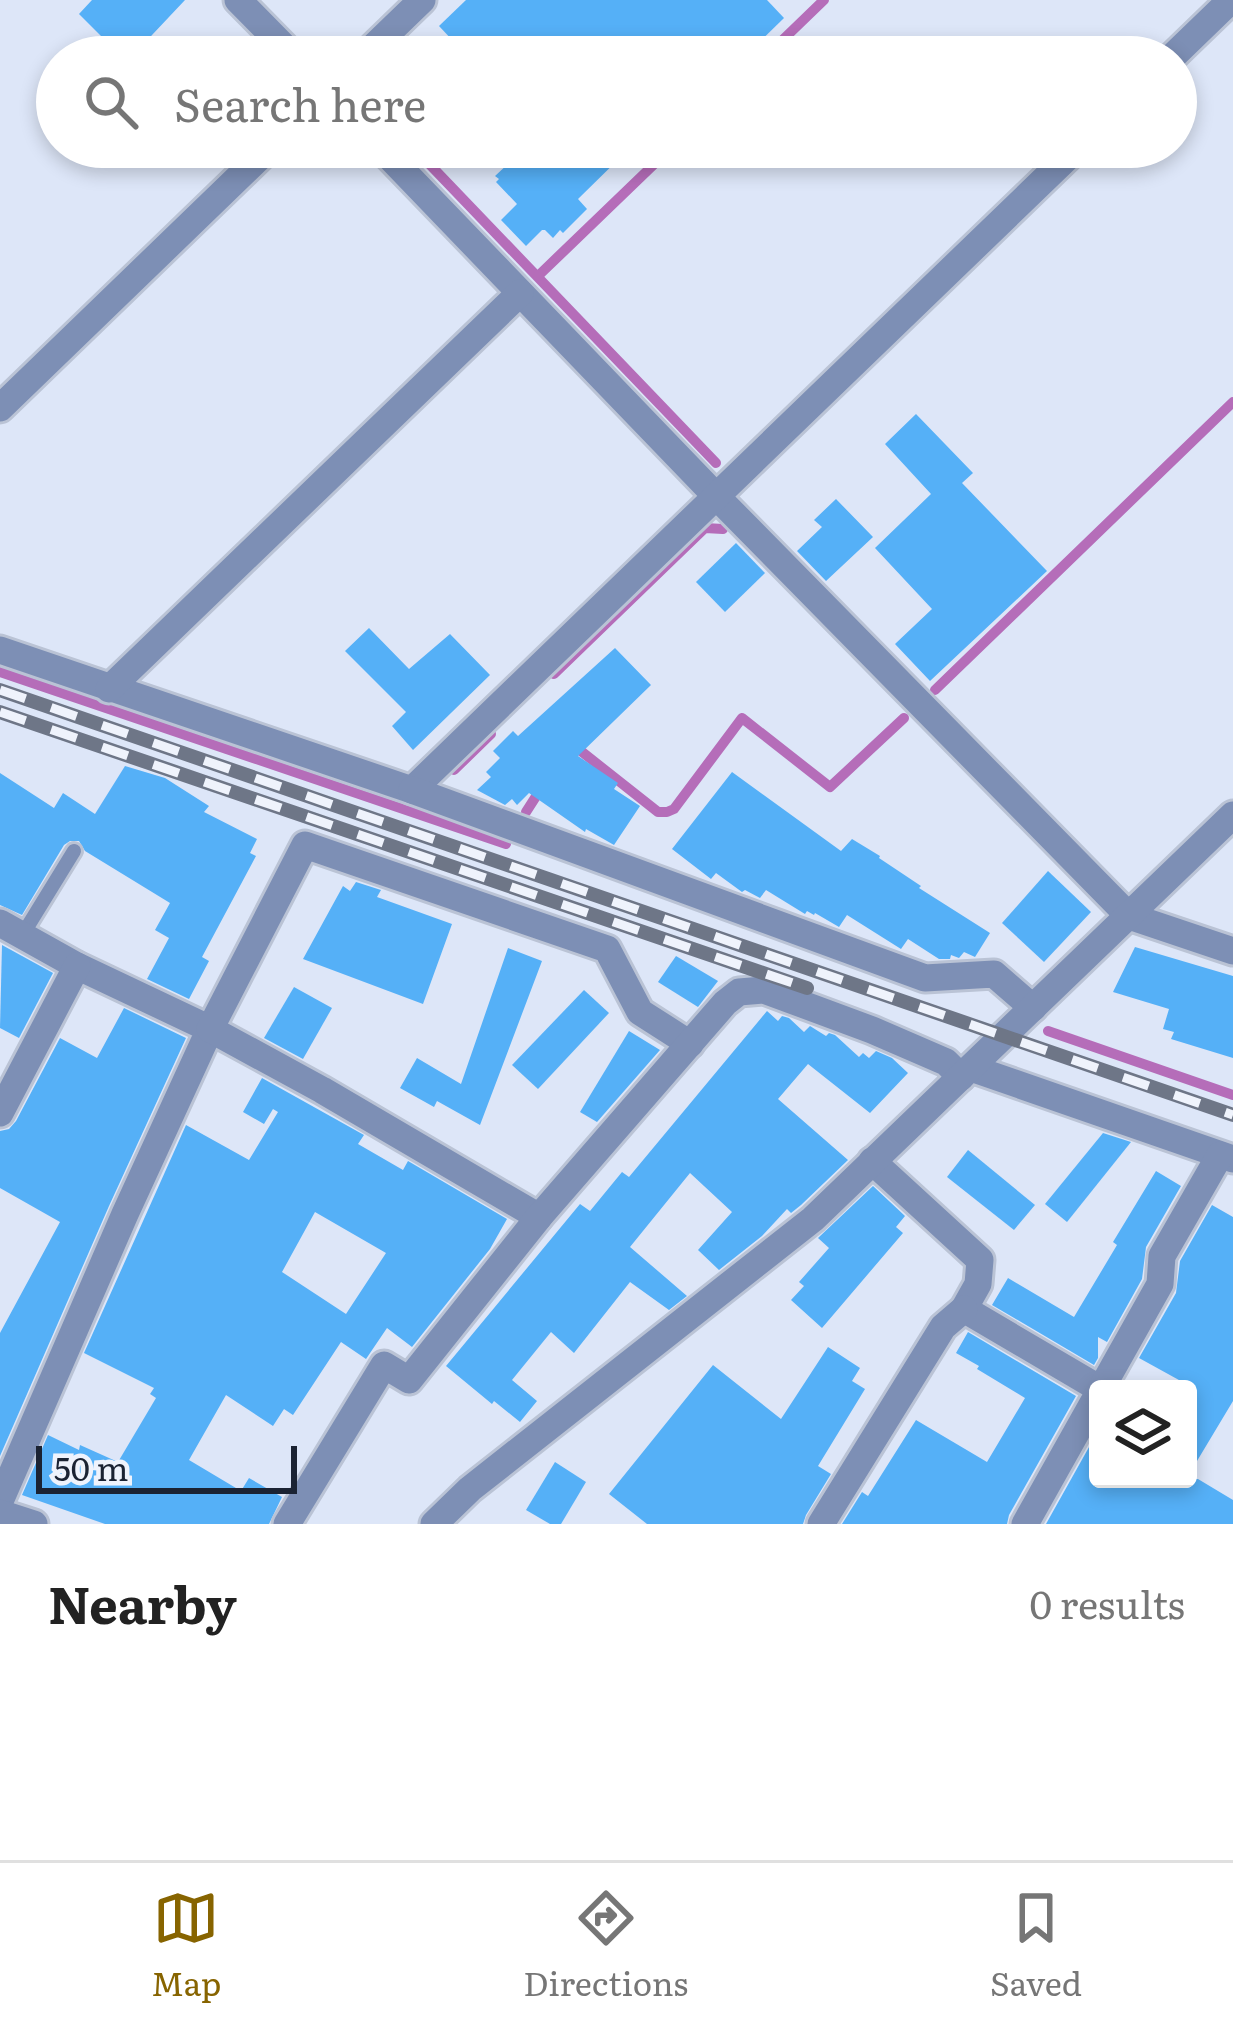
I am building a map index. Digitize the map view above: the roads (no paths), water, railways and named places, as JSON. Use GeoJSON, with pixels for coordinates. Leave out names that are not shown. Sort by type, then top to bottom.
{"type":"FeatureCollection","features":[{"type":"Feature","properties":{"kind":"street"},"geometry":{"type":"LineString","coordinates":[[238,0],[273,36]]}},
{"type":"Feature","properties":{"kind":"street"},"geometry":{"type":"LineString","coordinates":[[385,36],[422,0]]}},
{"type":"Feature","properties":{"kind":"street"},"geometry":{"type":"LineString","coordinates":[[1194,36],[1231,0]]}},
{"type":"Feature","properties":{"kind":"street"},"geometry":{"type":"LineString","coordinates":[[0,408],[248,168]]}},
{"type":"Feature","properties":{"kind":"street"},"geometry":{"type":"LineString","coordinates":[[400,168],[1129,916],[1233,951]]}},
{"type":"Feature","properties":{"kind":"street"},"geometry":{"type":"LineString","coordinates":[[412,790],[1056,168]]}},
{"type":"Feature","properties":{"kind":"street"},"geometry":{"type":"LineString","coordinates":[[109,688],[520,293]]}},
{"type":"Feature","properties":{"kind":"street"},"geometry":{"type":"LineString","coordinates":[[0,650],[412,790],[925,979],[994,974],[1033,1008]]}},
{"type":"Feature","properties":{"kind":"street"},"geometry":{"type":"LineString","coordinates":[[434,1524],[470,1489],[813,1219],[1233,815]]}},
{"type":"Feature","properties":{"kind":"street"},"geometry":{"type":"LineString","coordinates":[[0,1501],[210,1029],[304,845],[607,949],[640,1012],[690,1044]]}},
{"type":"Feature","properties":{"kind":"street"},"geometry":{"type":"LineString","coordinates":[[11,928],[77,967],[210,1029],[538,1217]]}},
{"type":"Feature","properties":{"kind":"street"},"geometry":{"type":"LineString","coordinates":[[0,1113],[77,967]]}},
{"type":"Feature","properties":{"kind":"street"},"geometry":{"type":"LineString","coordinates":[[287,1524],[384,1365],[409,1380],[538,1217],[739,992],[764,990],[966,1072],[1227,1157],[1162,1256],[1160,1284],[1106,1380]]}},
{"type":"Feature","properties":{"kind":"street"},"geometry":{"type":"LineString","coordinates":[[821,1524],[944,1327],[964,1309],[978,1284],[980,1260],[872,1161]]}},
{"type":"Feature","properties":{"kind":"street"},"geometry":{"type":"LineString","coordinates":[[964,1309],[1089,1383]]}},
{"type":"Feature","properties":{"kind":"street"},"geometry":{"type":"LineString","coordinates":[[1025,1524],[1089,1410]]}},
{"type":"Feature","properties":{"kind":"street"},"geometry":{"type":"LineString","coordinates":[[0,1513],[34,1524]]}},
{"type":"Feature","properties":{"kind":"lane"},"geometry":{"type":"LineString","coordinates":[[11,928],[74,851]]}},
{"type":"Feature","properties":{"kind":"waterway"},"geometry":{"type":"LineString","coordinates":[[787,36],[824,0]]}},
{"type":"Feature","properties":{"kind":"waterway"},"geometry":{"type":"LineString","coordinates":[[433,168],[716,463]]}},
{"type":"Feature","properties":{"kind":"waterway"},"geometry":{"type":"LineString","coordinates":[[538,276],[650,168]]}},
{"type":"Feature","properties":{"kind":"waterway"},"geometry":{"type":"LineString","coordinates":[[935,690],[1233,402]]}},
{"type":"Feature","properties":{"kind":"waterway"},"geometry":{"type":"LineString","coordinates":[[554,674],[705,528],[723,529]]}},
{"type":"Feature","properties":{"kind":"waterway"},"geometry":{"type":"LineString","coordinates":[[0,672],[506,844]]}},
{"type":"Feature","properties":{"kind":"waterway"},"geometry":{"type":"LineString","coordinates":[[572,744],[658,812],[667,812],[674,809],[742,718],[830,787],[904,718]]}},
{"type":"Feature","properties":{"kind":"waterway"},"geometry":{"type":"LineString","coordinates":[[454,770],[491,734]]}},
{"type":"Feature","properties":{"kind":"waterway"},"geometry":{"type":"LineString","coordinates":[[526,812],[542,787]]}},
{"type":"Feature","properties":{"kind":"waterway"},"geometry":{"type":"LineString","coordinates":[[1048,1031],[1233,1095]]}},
{"type":"Feature","properties":{"kind":"railway"},"geometry":{"type":"LineString","coordinates":[[0,690],[1233,1115]]}},
{"type":"Feature","properties":{"kind":"railway"},"geometry":{"type":"LineString","coordinates":[[0,712],[807,988]]}}]}
